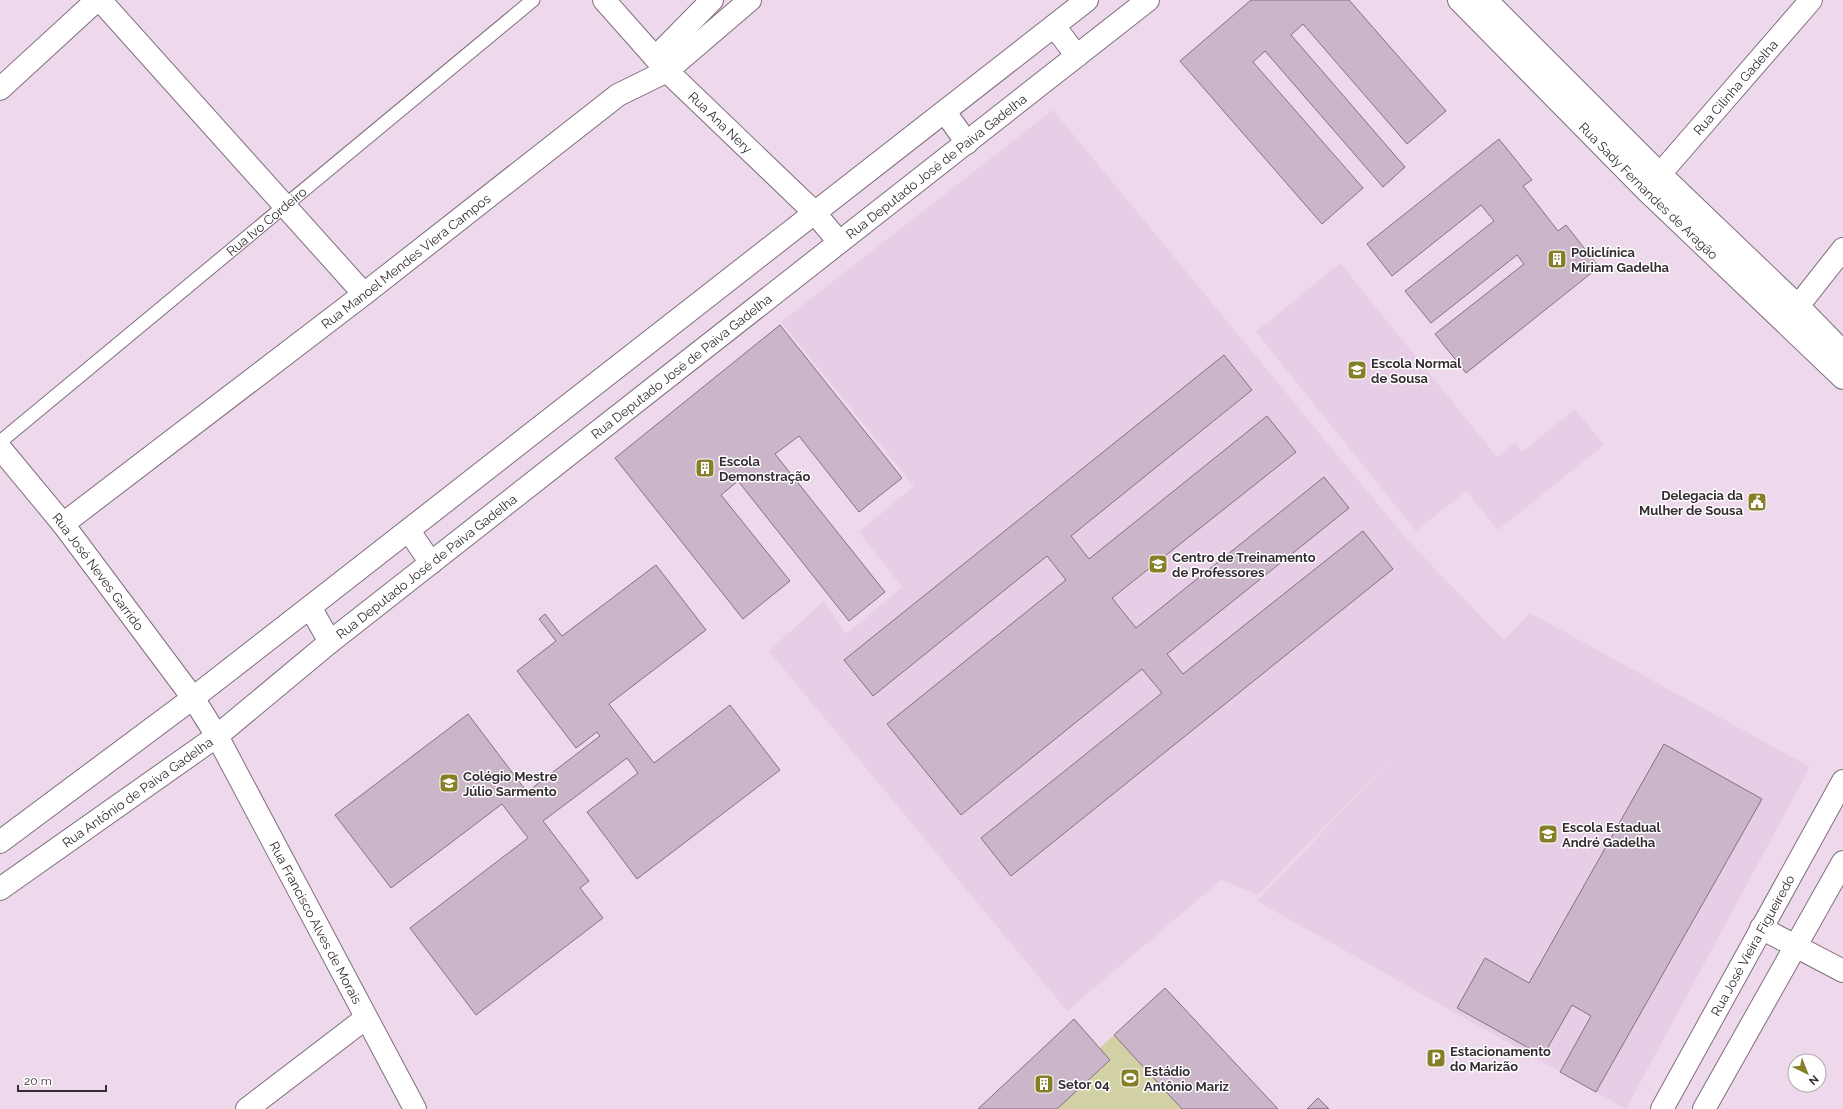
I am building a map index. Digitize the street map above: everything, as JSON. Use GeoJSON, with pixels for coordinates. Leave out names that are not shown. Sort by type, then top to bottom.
{"type":"FeatureCollection","features":[{"type":"Feature","properties":{"kind":"street"},"geometry":{"type":"LineString","coordinates":[[0,89],[97,0]]}},
{"type":"Feature","properties":{"kind":"street"},"geometry":{"type":"LineString","coordinates":[[100,0],[364,294]]}},
{"type":"Feature","properties":{"kind":"street","name":"Rua Ana Nery"},"geometry":{"type":"LineString","coordinates":[[604,0],[662,64],[814,212],[839,242]]}},
{"type":"Feature","properties":{"kind":"street"},"geometry":{"type":"LineString","coordinates":[[662,64],[712,0]]}},
{"type":"Feature","properties":{"kind":"street","name":"Rua Manoel Mendes Viera Campos"},"geometry":{"type":"LineString","coordinates":[[63,524],[364,294],[618,95],[750,0]]}},
{"type":"Feature","properties":{"kind":"street"},"geometry":{"type":"LineString","coordinates":[[0,842],[193,698],[409,531],[814,212],[945,112],[1087,0]]}},
{"type":"Feature","properties":{"kind":"street","name":"Rua Deputado José de Paiva Gadelha"},"geometry":{"type":"LineString","coordinates":[[217,736],[330,642],[1148,0]]}},
{"type":"Feature","properties":{"kind":"street","name":"Rua Sady Fernandes de Aragão"},"geometry":{"type":"LineString","coordinates":[[1459,0],[1647,191],[1843,378]]}},
{"type":"Feature","properties":{"kind":"street","name":"Rua Sady Fernandes de Aragão"},"geometry":{"type":"LineString","coordinates":[[1486,0],[1660,174],[1798,306],[1843,352]]}},
{"type":"Feature","properties":{"kind":"street","name":"Rua Cilinha Gadelha"},"geometry":{"type":"LineString","coordinates":[[1660,174],[1811,0]]}},
{"type":"Feature","properties":{"kind":"street"},"geometry":{"type":"LineString","coordinates":[[1054,26],[1077,56]]}},
{"type":"Feature","properties":{"kind":"street"},"geometry":{"type":"LineString","coordinates":[[945,112],[967,142]]}},
{"type":"Feature","properties":{"kind":"street"},"geometry":{"type":"LineString","coordinates":[[1798,306],[1843,249]]}},
{"type":"Feature","properties":{"kind":"street","name":"Rua José Neves Garrido"},"geometry":{"type":"LineString","coordinates":[[0,448],[63,524],[193,698]]}},
{"type":"Feature","properties":{"kind":"street"},"geometry":{"type":"LineString","coordinates":[[409,531],[431,563]]}},
{"type":"Feature","properties":{"kind":"street"},"geometry":{"type":"LineString","coordinates":[[310,607],[330,642]]}},
{"type":"Feature","properties":{"kind":"street","name":"Rua Antônio de Paiva Gadelha"},"geometry":{"type":"LineString","coordinates":[[0,889],[217,736],[193,698]]}},
{"type":"Feature","properties":{"kind":"street","name":"Rua Francisco Alves de Morais"},"geometry":{"type":"LineString","coordinates":[[217,736],[415,1109]]}},
{"type":"Feature","properties":{"kind":"street","name":"Rua José Vieira Figueiredo"},"geometry":{"type":"LineString","coordinates":[[1662,1109],[1843,781]]}},
{"type":"Feature","properties":{"kind":"street"},"geometry":{"type":"LineString","coordinates":[[1704,1109],[1843,862]]}},
{"type":"Feature","properties":{"kind":"street"},"geometry":{"type":"LineString","coordinates":[[1761,928],[1843,971]]}},
{"type":"Feature","properties":{"kind":"street"},"geometry":{"type":"LineString","coordinates":[[247,1109],[366,1018]]}},
{"type":"Feature","properties":{"kind":"lane","name":"Rua Ivo Cordeiro"},"geometry":{"type":"LineString","coordinates":[[0,442],[533,0]]}},
{"type":"Feature","properties":{"kind":"shaded area","name":"Centro de Treinamento de Professores"},"geometry":{"type":"Polygon","coordinates":[[[1053,110],[1409,542],[1504,640],[1530,613],[1810,767],[1626,1109],[1257,901],[1402,748],[1258,895],[1221,880],[1067,1011],[769,651],[824,601],[846,634],[902,587],[859,532],[914,486],[781,322],[1053,110]]]}},
{"type":"Feature","properties":{"kind":"shaded area","name":"Escola Normal de Sousa"},"geometry":{"type":"Polygon","coordinates":[[[1340,263],[1497,457],[1515,443],[1522,452],[1575,409],[1604,445],[1498,530],[1466,491],[1416,531],[1256,332],[1340,263]]]}},
{"type":"Feature","properties":{"kind":"green space","name":"Estádio Antônio Mariz"},"geometry":{"type":"Polygon","coordinates":[[[1165,988],[1278,1109],[978,1109],[1074,1019],[1100,1048],[1165,988]]]}},
{"type":"Feature","properties":{"kind":"building"},"geometry":{"type":"Polygon","coordinates":[[[1251,0],[1349,0],[1446,111],[1407,144],[1303,24],[1291,35],[1405,167],[1383,187],[1265,51],[1253,62],[1363,188],[1322,224],[1180,61],[1251,0]]]}},
{"type":"Feature","properties":{"kind":"building","name":"Policlínica Miriam Gadelha"},"geometry":{"type":"Polygon","coordinates":[[[1499,139],[1532,180],[1523,186],[1558,231],[1566,225],[1599,267],[1466,373],[1435,334],[1524,264],[1517,255],[1431,323],[1405,291],[1494,221],[1481,205],[1392,276],[1367,244],[1499,139]]]}},
{"type":"Feature","properties":{"kind":"building","name":"Escola Demonstração"},"geometry":{"type":"Polygon","coordinates":[[[780,325],[902,478],[859,512],[799,436],[775,454],[885,592],[849,621],[738,481],[721,495],[790,581],[743,619],[615,458],[780,325]]]}},
{"type":"Feature","properties":{"kind":"building"},"geometry":{"type":"Polygon","coordinates":[[[1224,355],[1252,390],[1071,536],[1089,559],[1267,416],[1296,452],[1112,598],[1136,628],[1324,477],[1349,508],[1167,654],[1183,674],[1363,531],[1393,569],[1011,876],[981,838],[1162,693],[1142,669],[961,815],[887,724],[1066,580],[1047,556],[873,696],[844,660],[1224,355]]]}},
{"type":"Feature","properties":{"kind":"building","name":"Colégio Mestre Júlio Sarmento"},"geometry":{"type":"Polygon","coordinates":[[[656,565],[706,630],[609,704],[654,763],[730,705],[780,770],[637,879],[587,812],[638,773],[627,758],[543,821],[589,881],[580,888],[603,918],[476,1015],[410,928],[528,838],[502,804],[391,888],[335,815],[468,714],[527,792],[600,736],[597,732],[576,748],[517,671],[556,641],[539,619],[545,614],[562,636],[656,565]]]}},
{"type":"Feature","properties":{"kind":"building"},"geometry":{"type":"Polygon","coordinates":[[[1664,744],[1762,799],[1596,1092],[1560,1072],[1591,1016],[1572,1005],[1543,1056],[1457,1008],[1485,958],[1529,983],[1664,744]]]}},
{"type":"Feature","properties":{"kind":"building"},"geometry":{"type":"Polygon","coordinates":[[[1165,988],[1278,1109],[1182,1109],[1114,1035],[1165,988]]]}},
{"type":"Feature","properties":{"kind":"building","name":"Setor 04"},"geometry":{"type":"Polygon","coordinates":[[[1074,1019],[1110,1060],[1057,1109],[978,1109],[1074,1019]]]}},
{"type":"Feature","properties":{"kind":"building"},"geometry":{"type":"Polygon","coordinates":[[[1318,1098],[1329,1109],[1307,1109],[1318,1098]]]}},
{"type":"Feature","properties":{"kind":"building"},"geometry":{"type":"Polygon","coordinates":[[[1318,1098],[1329,1109],[1307,1109],[1318,1098]]]}},
{"type":"Feature","properties":{"kind":"place","name":"Policlínica Miriam Gadelha"},"geometry":{"type":"Point","coordinates":[1557,259]}},
{"type":"Feature","properties":{"kind":"place","name":"Escola Normal de Sousa"},"geometry":{"type":"Point","coordinates":[1357,370]}},
{"type":"Feature","properties":{"kind":"place","name":"Escola Demonstração"},"geometry":{"type":"Point","coordinates":[705,468]}},
{"type":"Feature","properties":{"kind":"place","name":"Delegacia da Mulher de Sousa"},"geometry":{"type":"Point","coordinates":[1757,502]}},
{"type":"Feature","properties":{"kind":"place","name":"Centro de Treinamento de Professores"},"geometry":{"type":"Point","coordinates":[1158,564]}},
{"type":"Feature","properties":{"kind":"place","name":"Colégio Mestre Júlio Sarmento"},"geometry":{"type":"Point","coordinates":[449,783]}},
{"type":"Feature","properties":{"kind":"place","name":"Escola Estadual André Gadelha"},"geometry":{"type":"Point","coordinates":[1548,834]}},
{"type":"Feature","properties":{"kind":"place","name":"Estacionamento do Marizão"},"geometry":{"type":"Point","coordinates":[1436,1058]}},
{"type":"Feature","properties":{"kind":"place","name":"Estádio Antônio Mariz"},"geometry":{"type":"Point","coordinates":[1130,1078]}},
{"type":"Feature","properties":{"kind":"place","name":"Setor 04"},"geometry":{"type":"Point","coordinates":[1044,1084]}}]}
